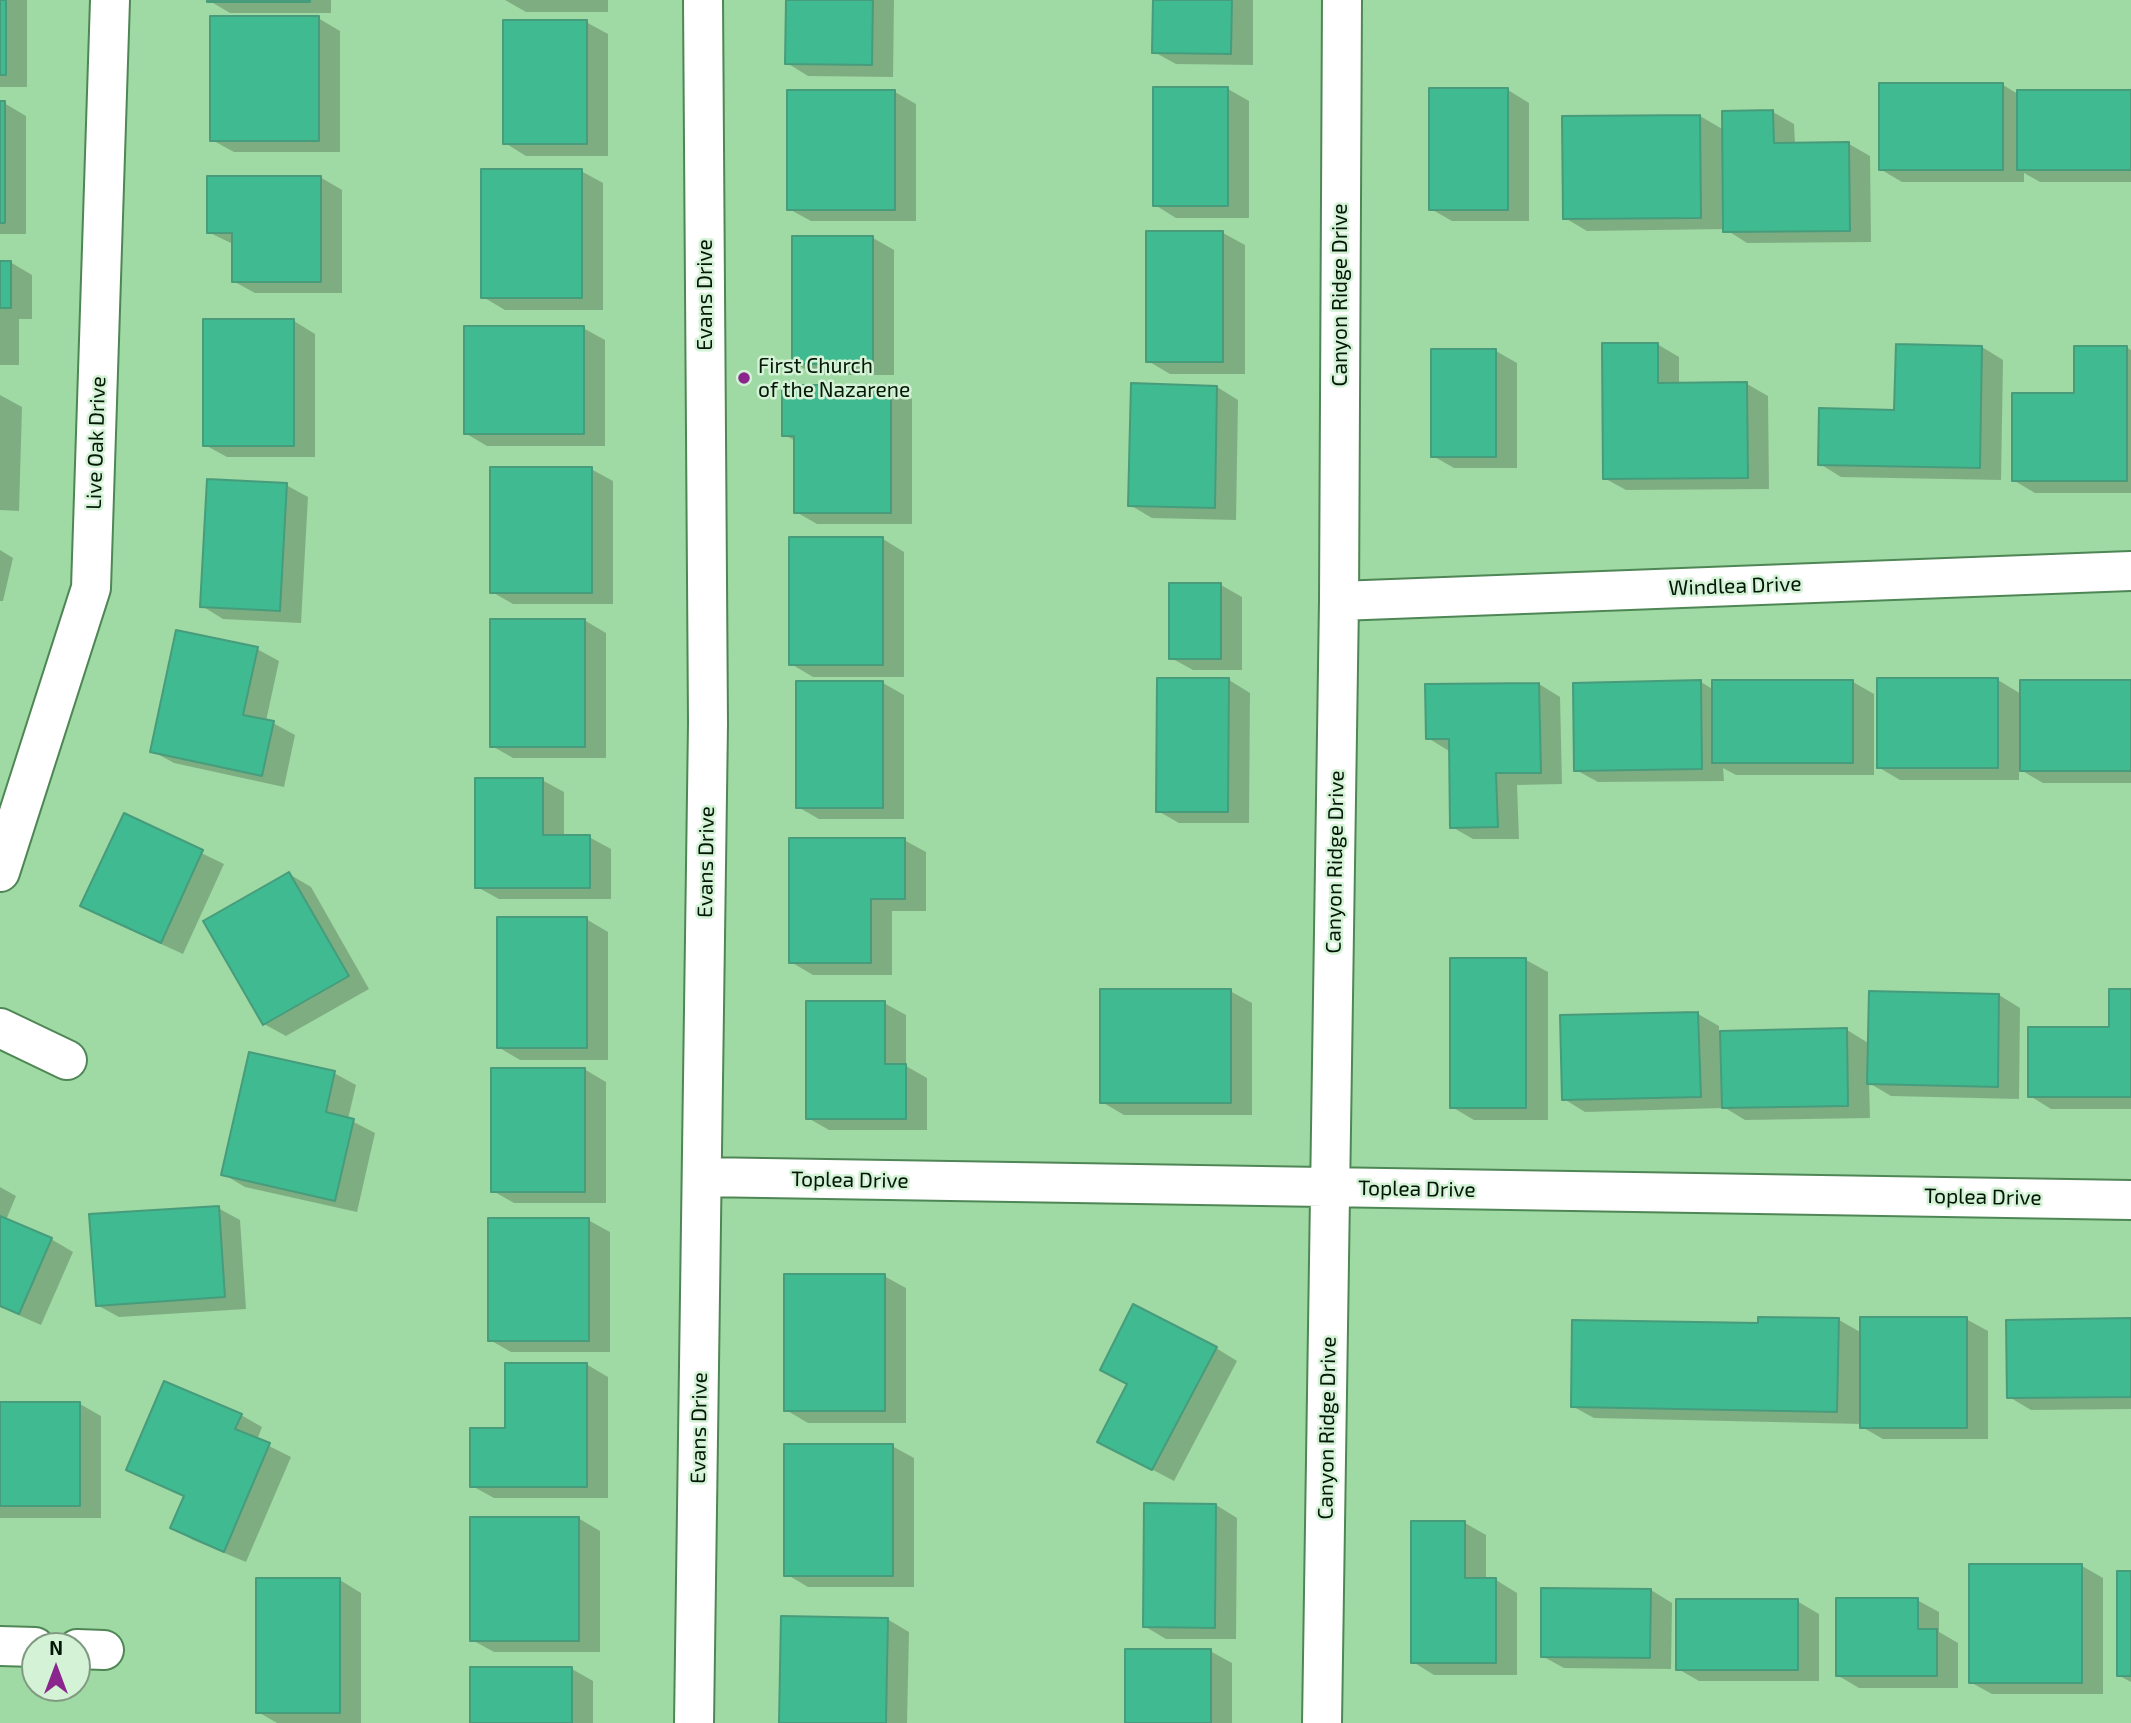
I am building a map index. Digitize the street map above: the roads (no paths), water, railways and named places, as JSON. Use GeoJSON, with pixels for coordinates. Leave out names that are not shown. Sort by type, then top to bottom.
{"type":"FeatureCollection","features":[{"type":"Feature","properties":{"kind":"street","name":"Live Oak Drive"},"geometry":{"type":"LineString","coordinates":[[0,872],[91,588],[110,0]]}},
{"type":"Feature","properties":{"kind":"street","name":"Evans Drive"},"geometry":{"type":"LineString","coordinates":[[694,1723],[708,723],[703,0]]}},
{"type":"Feature","properties":{"kind":"street","name":"Canyon Ridge Drive"},"geometry":{"type":"LineString","coordinates":[[1322,1723],[1339,601],[1342,0]]}},
{"type":"Feature","properties":{"kind":"street","name":"Windlea Drive"},"geometry":{"type":"LineString","coordinates":[[1339,601],[2131,571]]}},
{"type":"Feature","properties":{"kind":"street"},"geometry":{"type":"LineString","coordinates":[[0,1028],[67,1060]]}},
{"type":"Feature","properties":{"kind":"street","name":"Toplea Drive"},"geometry":{"type":"LineString","coordinates":[[702,1177],[2131,1200]]}},
{"type":"Feature","properties":{"kind":"street"},"geometry":{"type":"LineString","coordinates":[[0,1646],[21,1647]]}},
{"type":"Feature","properties":{"kind":"place","name":"First Church of the Nazarene"},"geometry":{"type":"Point","coordinates":[744,378]}}]}
